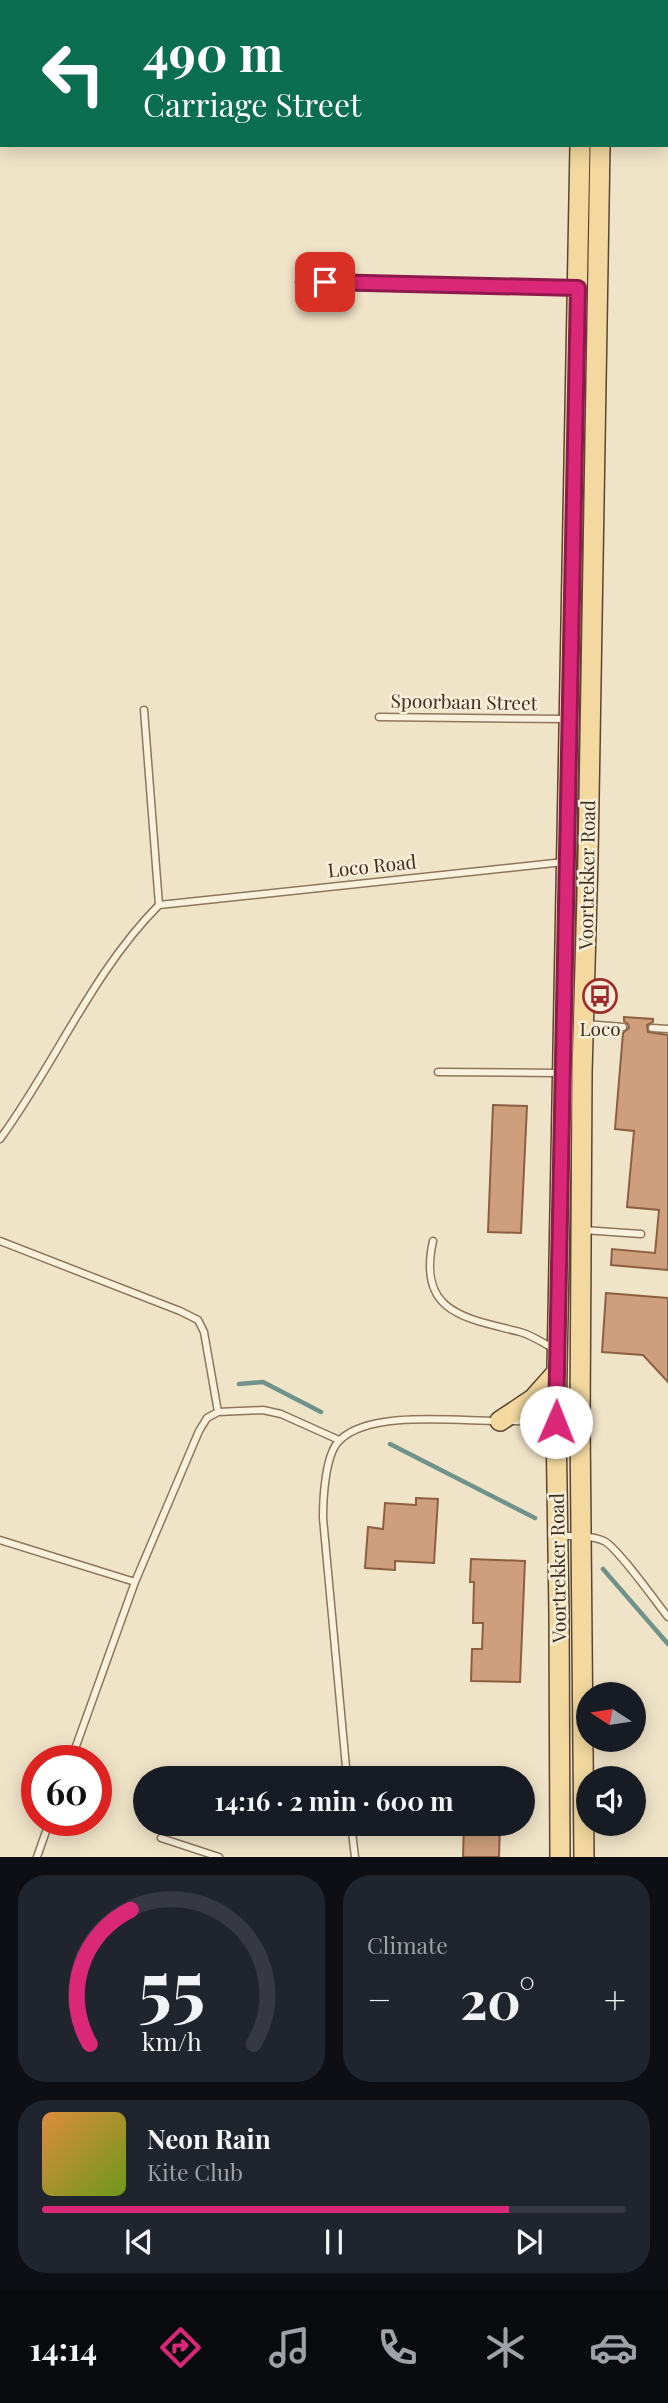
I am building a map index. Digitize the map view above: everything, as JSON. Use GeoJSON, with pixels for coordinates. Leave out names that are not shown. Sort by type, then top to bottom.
{"type":"FeatureCollection","features":[{"type":"Feature","properties":{"kind":"main road","name":"Voortrekker Road"},"geometry":{"type":"LineString","coordinates":[[580,147],[588,288]]}},
{"type":"Feature","properties":{"kind":"main road","name":"Voortrekker Road"},"geometry":{"type":"LineString","coordinates":[[584,1857],[581,1230],[572,1073],[566,861],[569,719],[582,572],[588,288],[600,147]]}},
{"type":"Feature","properties":{"kind":"main road","name":"Voortrekker Road"},"geometry":{"type":"LineString","coordinates":[[560,1857],[556,1372],[559,1229],[572,1073],[584,1023],[590,720],[582,572]]}},
{"type":"Feature","properties":{"kind":"main road"},"geometry":{"type":"LineString","coordinates":[[559,1229],[581,1230]]}},
{"type":"Feature","properties":{"kind":"main road"},"geometry":{"type":"LineString","coordinates":[[500,1421],[533,1399],[556,1372]]}},
{"type":"Feature","properties":{"kind":"lane"},"geometry":{"type":"LineString","coordinates":[[299,282],[588,288]]}},
{"type":"Feature","properties":{"kind":"lane"},"geometry":{"type":"LineString","coordinates":[[0,1139],[25,1105],[125,941],[159,905],[144,710]]}},
{"type":"Feature","properties":{"kind":"lane","name":"Spoorbaan Street"},"geometry":{"type":"LineString","coordinates":[[379,717],[590,720]]}},
{"type":"Feature","properties":{"kind":"lane","name":"Loco Road"},"geometry":{"type":"LineString","coordinates":[[159,905],[588,859]]}},
{"type":"Feature","properties":{"kind":"lane"},"geometry":{"type":"LineString","coordinates":[[584,1023],[623,1027]]}},
{"type":"Feature","properties":{"kind":"lane"},"geometry":{"type":"LineString","coordinates":[[652,1028],[668,1029]]}},
{"type":"Feature","properties":{"kind":"lane"},"geometry":{"type":"LineString","coordinates":[[438,1072],[572,1073]]}},
{"type":"Feature","properties":{"kind":"lane"},"geometry":{"type":"LineString","coordinates":[[581,1230],[641,1234]]}},
{"type":"Feature","properties":{"kind":"lane"},"geometry":{"type":"LineString","coordinates":[[0,1241],[198,1320],[204,1332],[218,1412]]}},
{"type":"Feature","properties":{"kind":"lane"},"geometry":{"type":"LineString","coordinates":[[433,1241],[428,1263],[435,1294],[456,1313],[481,1323],[522,1333],[557,1350]]}},
{"type":"Feature","properties":{"kind":"lane"},"geometry":{"type":"LineString","coordinates":[[76,1745],[135,1582],[202,1424],[218,1412],[272,1412],[338,1440]]}},
{"type":"Feature","properties":{"kind":"lane"},"geometry":{"type":"LineString","coordinates":[[346,1766],[323,1518],[328,1470],[338,1440],[366,1425],[393,1420],[580,1422]]}},
{"type":"Feature","properties":{"kind":"lane"},"geometry":{"type":"LineString","coordinates":[[558,1536],[581,1536],[604,1541],[668,1617]]}},
{"type":"Feature","properties":{"kind":"lane"},"geometry":{"type":"LineString","coordinates":[[0,1540],[135,1582]]}},
{"type":"Feature","properties":{"kind":"lane"},"geometry":{"type":"LineString","coordinates":[[37,1857],[44,1836]]}},
{"type":"Feature","properties":{"kind":"lane"},"geometry":{"type":"LineString","coordinates":[[352,1836],[355,1857]]}},
{"type":"Feature","properties":{"kind":"lane"},"geometry":{"type":"LineString","coordinates":[[161,1838],[219,1857]]}},
{"type":"Feature","properties":{"kind":"building"},"geometry":{"type":"Polygon","coordinates":[[[624,1017],[653,1019],[653,1022],[647,1025],[648,1032],[668,1035],[668,1270],[611,1265],[612,1249],[655,1253],[659,1210],[627,1207],[634,1131],[615,1129],[623,1033],[629,1028],[624,1017]]]}},
{"type":"Feature","properties":{"kind":"building"},"geometry":{"type":"Polygon","coordinates":[[[493,1105],[527,1106],[521,1233],[488,1232],[493,1105]]]}},
{"type":"Feature","properties":{"kind":"building"},"geometry":{"type":"Polygon","coordinates":[[[606,1293],[668,1298],[668,1382],[643,1355],[602,1352],[606,1293]]]}},
{"type":"Feature","properties":{"kind":"building"},"geometry":{"type":"Polygon","coordinates":[[[416,1498],[438,1499],[434,1563],[395,1561],[395,1570],[365,1568],[368,1527],[383,1529],[385,1503],[416,1505],[416,1498]]]}},
{"type":"Feature","properties":{"kind":"building"},"geometry":{"type":"Polygon","coordinates":[[[471,1559],[525,1561],[520,1682],[471,1681],[472,1649],[482,1649],[483,1623],[473,1623],[474,1582],[470,1582],[471,1559]]]}},
{"type":"Feature","properties":{"kind":"building"},"geometry":{"type":"Polygon","coordinates":[[[464,1836],[500,1836],[499,1857],[463,1857],[464,1836]]]}},
{"type":"Feature","properties":{"kind":"waterway"},"geometry":{"type":"LineString","coordinates":[[239,1384],[263,1382],[321,1412]]}},
{"type":"Feature","properties":{"kind":"waterway"},"geometry":{"type":"LineString","coordinates":[[390,1444],[535,1518]]}},
{"type":"Feature","properties":{"kind":"waterway"},"geometry":{"type":"LineString","coordinates":[[603,1569],[668,1644]]}},
{"type":"Feature","properties":{"kind":"place","name":"Loco"},"geometry":{"type":"Point","coordinates":[600,996]}},
{"type":"Feature","properties":{"kind":"route"},"geometry":{"type":"LineString","coordinates":[[325,282],[578,288],[556,1422]]}}]}
